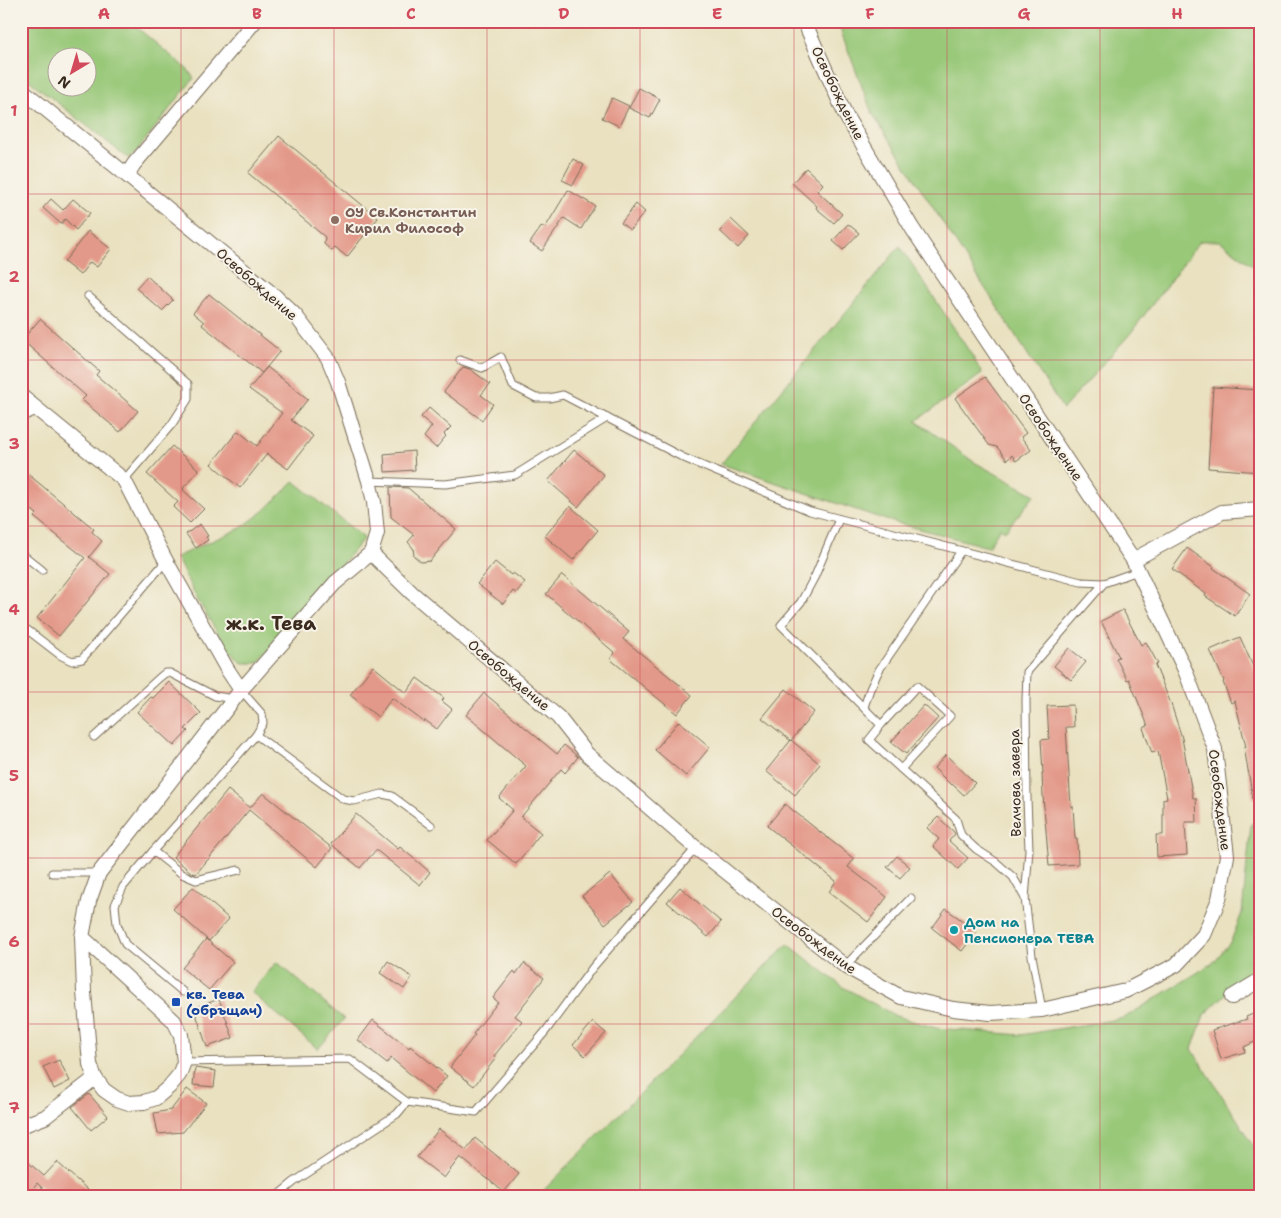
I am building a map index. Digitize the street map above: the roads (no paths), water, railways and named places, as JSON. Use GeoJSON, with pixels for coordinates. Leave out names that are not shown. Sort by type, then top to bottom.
{"type":"FeatureCollection","features":[{"type":"Feature","properties":{"kind":"street"},"geometry":{"type":"LineString","coordinates":[[127,175],[134,164],[255,21]]}},
{"type":"Feature","properties":{"kind":"street","name":"Освобождение"},"geometry":{"type":"LineString","coordinates":[[21,90],[295,314],[328,358],[338,382],[374,502],[377,533],[371,552],[412,593],[558,717],[587,754],[696,848],[845,966],[901,997],[953,1009],[990,1012],[1042,1010],[1125,991],[1176,965],[1204,935],[1219,899],[1227,856],[1215,749],[1185,670],[1136,566],[912,228],[846,116],[804,21]]}},
{"type":"Feature","properties":{"kind":"street"},"geometry":{"type":"LineString","coordinates":[[21,396],[124,480],[166,561],[227,668],[238,695]]}},
{"type":"Feature","properties":{"kind":"street"},"geometry":{"type":"LineString","coordinates":[[1136,566],[1222,512],[1260,509]]}},
{"type":"Feature","properties":{"kind":"street"},"geometry":{"type":"LineString","coordinates":[[82,937],[174,1021],[181,1035],[184,1062],[179,1075],[156,1098],[144,1102],[129,1103],[117,1099],[104,1090],[95,1078],[90,1064],[82,937],[88,900],[99,873],[238,695],[335,583],[371,552]]}},
{"type":"Feature","properties":{"kind":"street"},"geometry":{"type":"LineString","coordinates":[[1232,998],[1260,980]]}},
{"type":"Feature","properties":{"kind":"street"},"geometry":{"type":"LineString","coordinates":[[21,1126],[44,1117],[95,1078]]}},
{"type":"Feature","properties":{"kind":"lane"},"geometry":{"type":"LineString","coordinates":[[88,296],[188,384],[188,399],[172,424],[124,480]]}},
{"type":"Feature","properties":{"kind":"lane"},"geometry":{"type":"LineString","coordinates":[[460,360],[482,368],[502,357],[513,386],[536,398],[550,398],[562,395],[684,458],[810,511],[1081,582],[1104,583],[1136,566]]}},
{"type":"Feature","properties":{"kind":"lane"},"geometry":{"type":"LineString","coordinates":[[21,418],[38,410]]}},
{"type":"Feature","properties":{"kind":"lane"},"geometry":{"type":"LineString","coordinates":[[368,481],[445,484],[515,475],[607,418]]}},
{"type":"Feature","properties":{"kind":"lane"},"geometry":{"type":"LineString","coordinates":[[839,519],[815,576],[801,602],[780,625],[881,725]]}},
{"type":"Feature","properties":{"kind":"lane"},"geometry":{"type":"LineString","coordinates":[[864,707],[870,689],[880,670],[961,551]]}},
{"type":"Feature","properties":{"kind":"lane"},"geometry":{"type":"LineString","coordinates":[[21,553],[42,570]]}},
{"type":"Feature","properties":{"kind":"lane"},"geometry":{"type":"LineString","coordinates":[[21,625],[60,655],[72,661],[82,659],[166,561]]}},
{"type":"Feature","properties":{"kind":"lane","name":"Велчова завера"},"geometry":{"type":"LineString","coordinates":[[1042,1010],[1032,956],[1025,898],[1029,850],[1027,672],[1104,583]]}},
{"type":"Feature","properties":{"kind":"lane"},"geometry":{"type":"LineString","coordinates":[[94,737],[165,673],[170,673],[215,696],[238,695],[262,714],[263,723],[256,735],[123,886],[115,905],[117,924],[125,944],[183,992]]}},
{"type":"Feature","properties":{"kind":"lane"},"geometry":{"type":"LineString","coordinates":[[901,769],[950,716],[917,686],[869,740],[956,819],[961,835],[1013,877],[1025,898]]}},
{"type":"Feature","properties":{"kind":"lane"},"geometry":{"type":"LineString","coordinates":[[256,735],[343,799],[354,801],[382,794],[392,796],[431,825]]}},
{"type":"Feature","properties":{"kind":"lane"},"geometry":{"type":"LineString","coordinates":[[184,1062],[350,1059],[407,1102],[476,1112],[545,1032],[593,967],[696,848]]}},
{"type":"Feature","properties":{"kind":"lane"},"geometry":{"type":"LineString","coordinates":[[153,851],[182,874],[196,880],[239,870]]}},
{"type":"Feature","properties":{"kind":"lane"},"geometry":{"type":"LineString","coordinates":[[52,873],[99,873]]}},
{"type":"Feature","properties":{"kind":"lane"},"geometry":{"type":"LineString","coordinates":[[845,966],[911,898]]}},
{"type":"Feature","properties":{"kind":"lane"},"geometry":{"type":"LineString","coordinates":[[278,1196],[294,1182],[397,1114],[407,1102]]}},
{"type":"Feature","properties":{"kind":"place","name":"ОУ Св.Константин Кирил Философ"},"geometry":{"type":"Point","coordinates":[335,220]}},
{"type":"Feature","properties":{"kind":"place","name":"Дом на Пенсионера ТЕВА"},"geometry":{"type":"Point","coordinates":[954,930]}},
{"type":"Feature","properties":{"kind":"place","name":"кв. Тева (обръщач)"},"geometry":{"type":"Point","coordinates":[176,1002]}},
{"type":"Feature","properties":{"kind":"district","name":"ж.к. Тева"},"geometry":{"type":"Point","coordinates":[271,623]}}]}
